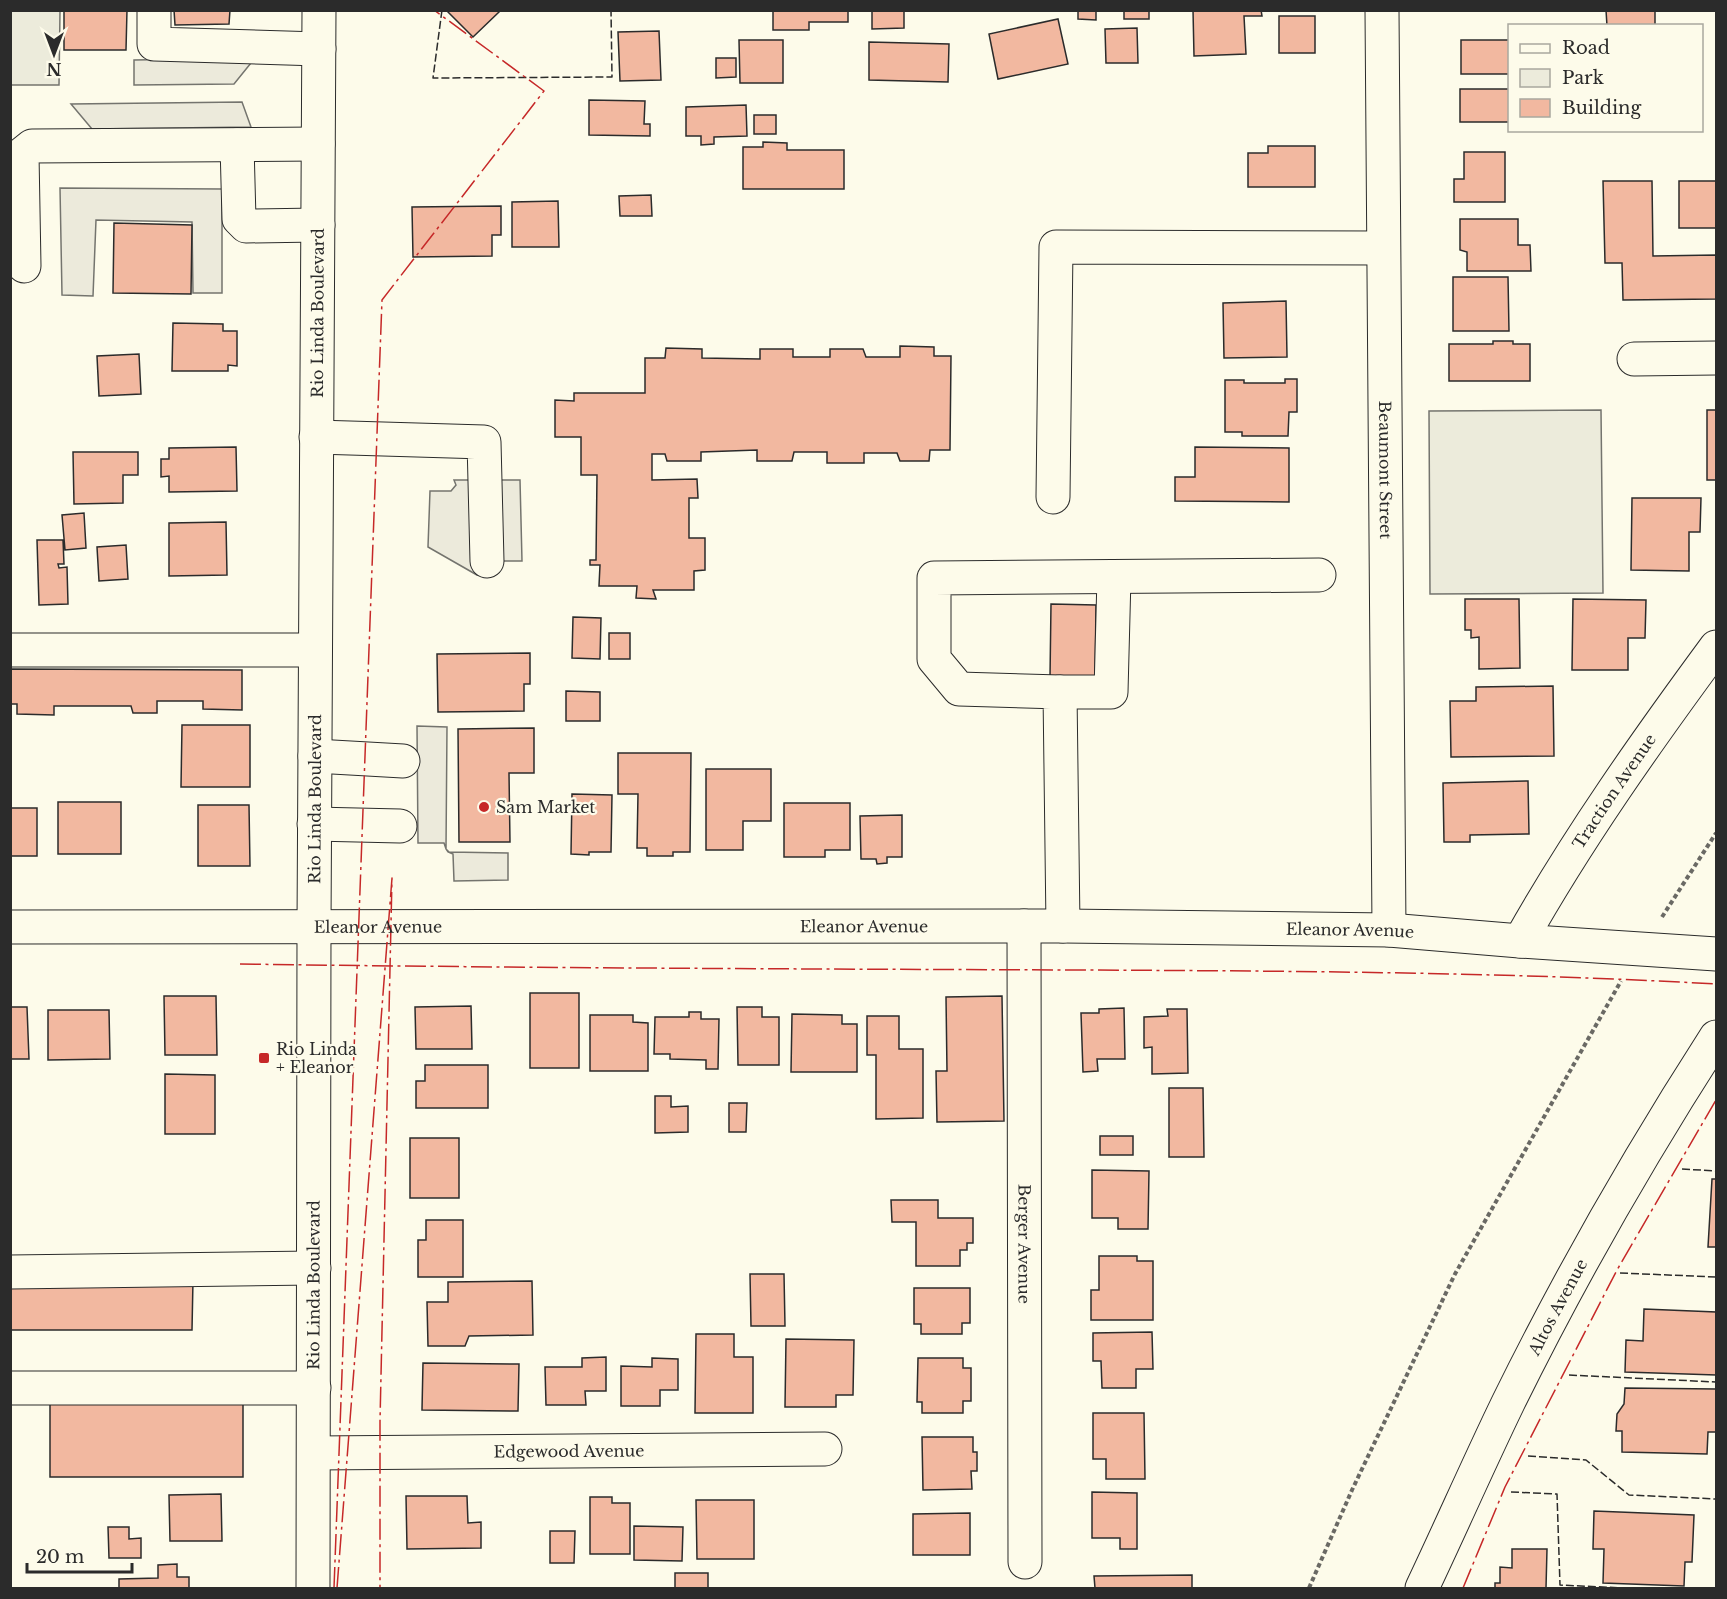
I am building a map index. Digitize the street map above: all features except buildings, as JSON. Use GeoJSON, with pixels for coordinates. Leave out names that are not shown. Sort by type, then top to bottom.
{"type":"FeatureCollection","features":[{"type":"Feature","properties":{"kind":"street"},"geometry":{"type":"LineString","coordinates":[[154,10],[154,45],[319,49]]}},
{"type":"Feature","properties":{"kind":"street","name":"Rio Linda Boulevard"},"geometry":{"type":"LineString","coordinates":[[313,1588],[314,824],[319,10]]}},
{"type":"Feature","properties":{"kind":"street","name":"Beaumont Street"},"geometry":{"type":"LineString","coordinates":[[1382,10],[1389,930]]}},
{"type":"Feature","properties":{"kind":"street"},"geometry":{"type":"LineString","coordinates":[[24,266],[22,154],[32,146],[318,144]]}},
{"type":"Feature","properties":{"kind":"street"},"geometry":{"type":"LineString","coordinates":[[237,145],[239,219],[246,225],[318,225]]}},
{"type":"Feature","properties":{"kind":"street"},"geometry":{"type":"LineString","coordinates":[[1053,497],[1056,247],[1383,248]]}},
{"type":"Feature","properties":{"kind":"street"},"geometry":{"type":"LineString","coordinates":[[1634,359],[1716,358]]}},
{"type":"Feature","properties":{"kind":"street"},"geometry":{"type":"LineString","coordinates":[[316,438],[484,442],[487,561]]}},
{"type":"Feature","properties":{"kind":"street"},"geometry":{"type":"LineString","coordinates":[[1114,577],[1111,692],[959,689],[934,659],[934,578],[1319,575]]}},
{"type":"Feature","properties":{"kind":"street","name":"Traction Avenue"},"geometry":{"type":"LineString","coordinates":[[1520,941],[1607,798],[1716,647]]}},
{"type":"Feature","properties":{"kind":"street"},"geometry":{"type":"LineString","coordinates":[[10,650],[315,650]]}},
{"type":"Feature","properties":{"kind":"street"},"geometry":{"type":"LineString","coordinates":[[1060,692],[1063,926]]}},
{"type":"Feature","properties":{"kind":"street"},"geometry":{"type":"LineString","coordinates":[[315,756],[403,761]]}},
{"type":"Feature","properties":{"kind":"street"},"geometry":{"type":"LineString","coordinates":[[314,824],[400,826]]}},
{"type":"Feature","properties":{"kind":"street","name":"Berger Avenue"},"geometry":{"type":"LineString","coordinates":[[1024,926],[1025,1562]]}},
{"type":"Feature","properties":{"kind":"street","name":"Eleanor Avenue"},"geometry":{"type":"LineString","coordinates":[[10,927],[1063,926],[1389,930],[1716,954]]}},
{"type":"Feature","properties":{"kind":"street","name":"Altos Avenue"},"geometry":{"type":"LineString","coordinates":[[1422,1588],[1509,1403],[1580,1266],[1656,1131],[1716,1037]]}},
{"type":"Feature","properties":{"kind":"street"},"geometry":{"type":"LineString","coordinates":[[10,1272],[314,1268]]}},
{"type":"Feature","properties":{"kind":"street"},"geometry":{"type":"LineString","coordinates":[[10,1388],[314,1388]]}},
{"type":"Feature","properties":{"kind":"street","name":"Edgewood Avenue"},"geometry":{"type":"LineString","coordinates":[[314,1453],[825,1449]]}},
{"type":"Feature","properties":{"kind":"path"},"geometry":{"type":"LineString","coordinates":[[1657,925],[1716,833]]}},
{"type":"Feature","properties":{"kind":"path"},"geometry":{"type":"LineString","coordinates":[[1309,1588],[1352,1490],[1455,1274],[1624,976]]}},
{"type":"Feature","properties":{"kind":"green space"},"geometry":{"type":"Polygon","coordinates":[[[11,10],[60,11],[59,85],[11,85],[11,10]]]}},
{"type":"Feature","properties":{"kind":"green space"},"geometry":{"type":"Polygon","coordinates":[[[1601,410],[1603,593],[1430,594],[1429,411],[1601,410]]]}},
{"type":"Feature","properties":{"kind":"shaded area"},"geometry":{"type":"Polygon","coordinates":[[[255,58],[234,84],[134,85],[134,60],[255,58]]]}},
{"type":"Feature","properties":{"kind":"shaded area"},"geometry":{"type":"Polygon","coordinates":[[[242,102],[251,127],[92,129],[71,104],[242,102]]]}},
{"type":"Feature","properties":{"kind":"shaded area"},"geometry":{"type":"Polygon","coordinates":[[[60,188],[222,189],[222,293],[193,293],[192,222],[96,220],[93,296],[62,295],[60,188]]]}},
{"type":"Feature","properties":{"kind":"shaded area"},"geometry":{"type":"Polygon","coordinates":[[[454,480],[520,480],[522,561],[499,561],[477,575],[428,547],[430,491],[451,491],[456,485],[454,480]]]}},
{"type":"Feature","properties":{"kind":"shaded area"},"geometry":{"type":"Polygon","coordinates":[[[417,726],[447,727],[446,849],[444,843],[418,843],[417,726]]]}},
{"type":"Feature","properties":{"kind":"shaded area"},"geometry":{"type":"Polygon","coordinates":[[[446,849],[449,852],[508,853],[508,880],[454,881],[453,854],[448,852],[446,849]]]}},
{"type":"Feature","properties":{"kind":"fence"},"geometry":{"type":"LineString","coordinates":[[442,10],[433,78],[612,77],[611,10]]}},
{"type":"Feature","properties":{"kind":"fence"},"geometry":{"type":"LineString","coordinates":[[1682,1169],[1716,1171]]}},
{"type":"Feature","properties":{"kind":"fence"},"geometry":{"type":"LineString","coordinates":[[1620,1273],[1716,1277]]}},
{"type":"Feature","properties":{"kind":"fence"},"geometry":{"type":"LineString","coordinates":[[1569,1375],[1716,1382]]}},
{"type":"Feature","properties":{"kind":"fence"},"geometry":{"type":"LineString","coordinates":[[1528,1456],[1586,1460],[1629,1495],[1716,1499]]}},
{"type":"Feature","properties":{"kind":"fence"},"geometry":{"type":"LineString","coordinates":[[1511,1492],[1557,1494],[1560,1585],[1625,1588]]}},
{"type":"Feature","properties":{"kind":"power"},"geometry":{"type":"LineString","coordinates":[[334,1588],[382,300],[544,91],[434,10]]}},
{"type":"Feature","properties":{"kind":"power"},"geometry":{"type":"LineString","coordinates":[[337,1588],[392,878],[380,1421],[380,1588]]}},
{"type":"Feature","properties":{"kind":"power"},"geometry":{"type":"LineString","coordinates":[[240,964],[1318,972],[1557,977],[1716,984]]}},
{"type":"Feature","properties":{"kind":"power"},"geometry":{"type":"LineString","coordinates":[[1463,1588],[1505,1487],[1617,1270],[1716,1100]]}},
{"type":"Feature","properties":{"kind":"place","name":"Sam Market"},"geometry":{"type":"Point","coordinates":[484,807]}},
{"type":"Feature","properties":{"kind":"place","name":"Rio Linda + Eleanor"},"geometry":{"type":"Point","coordinates":[264,1058]}}]}
